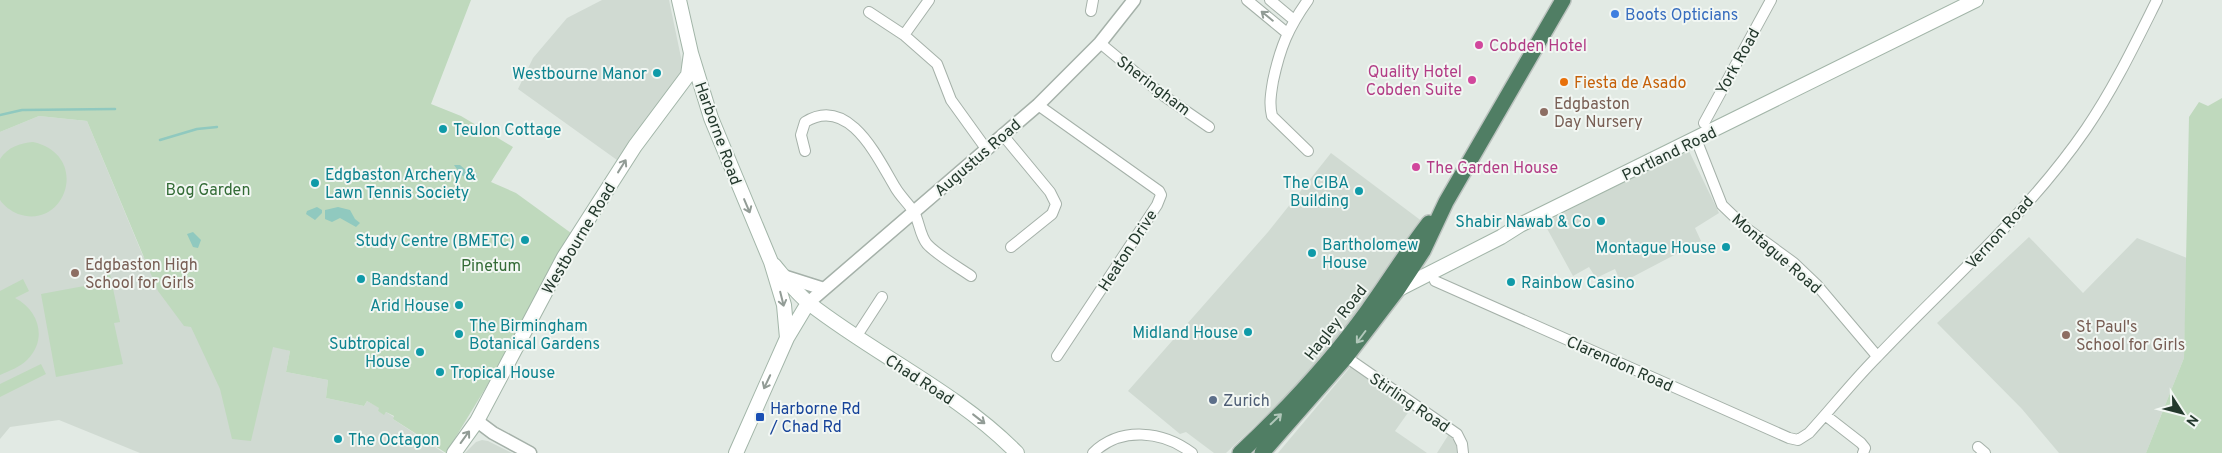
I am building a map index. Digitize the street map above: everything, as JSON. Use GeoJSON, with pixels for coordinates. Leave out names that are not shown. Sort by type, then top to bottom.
{"type":"FeatureCollection","features":[{"type":"Feature","properties":{"kind":"highway","name":"Hagley Road"},"geometry":{"type":"LineString","coordinates":[[1262,453],[1346,357],[1398,289],[1422,251],[1446,202],[1563,0]]}},
{"type":"Feature","properties":{"kind":"highway","name":"Hagley Road"},"geometry":{"type":"LineString","coordinates":[[1240,453],[1300,394],[1366,312],[1414,243],[1446,202]]}},
{"type":"Feature","properties":{"kind":"main road","name":"Harborne Road"},"geometry":{"type":"LineString","coordinates":[[680,0],[694,77],[771,262],[784,305],[787,338]]}},
{"type":"Feature","properties":{"kind":"main road","name":"Portland Road"},"geometry":{"type":"LineString","coordinates":[[1366,312],[1398,289],[1481,248],[1520,225],[1976,0]]}},
{"type":"Feature","properties":{"kind":"main road","name":"Westbourne Road"},"geometry":{"type":"LineString","coordinates":[[454,453],[477,421],[564,257],[635,146],[694,77]]}},
{"type":"Feature","properties":{"kind":"main road","name":"Harborne Road"},"geometry":{"type":"LineString","coordinates":[[736,453],[787,338],[817,300],[783,276],[771,262]]}},
{"type":"Feature","properties":{"kind":"main road","name":"Chad Road"},"geometry":{"type":"LineString","coordinates":[[817,300],[856,336],[963,407],[1000,436],[1017,453]]}},
{"type":"Feature","properties":{"kind":"street"},"geometry":{"type":"LineString","coordinates":[[904,35],[929,0]]}},
{"type":"Feature","properties":{"kind":"street"},"geometry":{"type":"LineString","coordinates":[[1091,12],[1093,0]]}},
{"type":"Feature","properties":{"kind":"street","name":"Augustus Road"},"geometry":{"type":"LineString","coordinates":[[817,300],[1002,134],[1038,105],[1100,43],[1134,0]]}},
{"type":"Feature","properties":{"kind":"street"},"geometry":{"type":"LineString","coordinates":[[1247,0],[1287,33]]}},
{"type":"Feature","properties":{"kind":"street"},"geometry":{"type":"LineString","coordinates":[[1270,0],[1294,20]]}},
{"type":"Feature","properties":{"kind":"street"},"geometry":{"type":"LineString","coordinates":[[1308,0],[1294,20],[1279,52],[1270,97],[1270,109],[1272,116],[1308,151]]}},
{"type":"Feature","properties":{"kind":"street","name":"York Road"},"geometry":{"type":"LineString","coordinates":[[1704,122],[1771,0]]}},
{"type":"Feature","properties":{"kind":"street","name":"Vernon Road"},"geometry":{"type":"LineString","coordinates":[[1805,436],[1877,356],[2006,228],[2086,129],[2124,68],[2157,0]]}},
{"type":"Feature","properties":{"kind":"street"},"geometry":{"type":"LineString","coordinates":[[869,12],[904,35],[937,64],[951,100],[986,150]]}},
{"type":"Feature","properties":{"kind":"street","name":"Sheringham"},"geometry":{"type":"LineString","coordinates":[[1100,43],[1164,96],[1209,127]]}},
{"type":"Feature","properties":{"kind":"street","name":"Heaton Drive"},"geometry":{"type":"LineString","coordinates":[[1038,105],[1159,191],[1161,195],[1157,205],[1057,356]]}},
{"type":"Feature","properties":{"kind":"street"},"geometry":{"type":"LineString","coordinates":[[805,151],[801,136],[805,122],[816,116],[842,119],[863,135],[897,190],[914,213],[926,244],[971,276]]}},
{"type":"Feature","properties":{"kind":"street"},"geometry":{"type":"LineString","coordinates":[[1002,134],[1050,192],[1056,204],[1052,214],[1011,247]]}},
{"type":"Feature","properties":{"kind":"street","name":"Montague Road"},"geometry":{"type":"LineString","coordinates":[[1696,139],[1722,205],[1746,228],[1794,263],[1816,284],[1877,356]]}},
{"type":"Feature","properties":{"kind":"street"},"geometry":{"type":"LineString","coordinates":[[783,276],[817,300]]}},
{"type":"Feature","properties":{"kind":"street","name":"Clarendon Road"},"geometry":{"type":"LineString","coordinates":[[1435,281],[1789,438],[1798,440],[1805,436]]}},
{"type":"Feature","properties":{"kind":"street"},"geometry":{"type":"LineString","coordinates":[[856,336],[882,297]]}},
{"type":"Feature","properties":{"kind":"street","name":"Stirling Road"},"geometry":{"type":"LineString","coordinates":[[1346,357],[1458,434],[1463,453]]}},
{"type":"Feature","properties":{"kind":"street"},"geometry":{"type":"LineString","coordinates":[[1825,415],[1861,443],[1865,448],[1863,453]]}},
{"type":"Feature","properties":{"kind":"street"},"geometry":{"type":"LineString","coordinates":[[477,421],[493,433],[530,453]]}},
{"type":"Feature","properties":{"kind":"street"},"geometry":{"type":"LineString","coordinates":[[1093,453],[1109,442],[1132,434],[1173,441],[1192,453]]}},
{"type":"Feature","properties":{"kind":"shaded area"},"geometry":{"type":"Polygon","coordinates":[[[602,0],[669,0],[683,67],[671,89],[617,160],[518,89],[533,58],[567,18],[602,0]]]}},
{"type":"Feature","properties":{"kind":"shaded area","name":"Edgbaston High School for Girls"},"geometry":{"type":"Polygon","coordinates":[[[39,116],[87,121],[143,256],[219,329],[290,351],[286,372],[328,380],[326,398],[364,406],[367,401],[380,408],[378,411],[384,414],[386,412],[394,417],[393,419],[444,453],[140,453],[59,420],[10,427],[0,439],[0,132],[39,116]]]}},
{"type":"Feature","properties":{"kind":"shaded area"},"geometry":{"type":"Polygon","coordinates":[[[1689,151],[1719,213],[1695,228],[1701,241],[1621,283],[1615,269],[1596,278],[1589,267],[1573,276],[1544,223],[1689,151]]]}},
{"type":"Feature","properties":{"kind":"shaded area"},"geometry":{"type":"Polygon","coordinates":[[[1331,153],[1423,222],[1329,353],[1289,394],[1226,453],[1214,453],[1186,432],[1180,434],[1128,391],[1268,232],[1331,153]]]}},
{"type":"Feature","properties":{"kind":"shaded area","name":"St Paul's School for Girls"},"geometry":{"type":"Polygon","coordinates":[[[2029,237],[2083,293],[2137,238],[2187,258],[2184,358],[2146,453],[2059,453],[2022,409],[1937,323],[2029,237]]]}},
{"type":"Feature","properties":{"kind":"shaded area"},"geometry":{"type":"Polygon","coordinates":[[[1352,365],[1412,407],[1395,431],[1427,453],[1278,453],[1352,365]]]}},
{"type":"Feature","properties":{"kind":"shaded area"},"geometry":{"type":"Polygon","coordinates":[[[1449,434],[1455,438],[1457,453],[1437,453],[1449,434]]]}},
{"type":"Feature","properties":{"kind":"shaded area"},"geometry":{"type":"Polygon","coordinates":[[[482,440],[512,453],[465,453],[476,442],[482,440]]]}},
{"type":"Feature","properties":{"kind":"green space"},"geometry":{"type":"Polygon","coordinates":[[[0,0],[471,0],[431,104],[461,116],[513,147],[491,182],[516,193],[571,233],[488,384],[446,453],[393,419],[394,416],[386,412],[384,415],[378,411],[379,408],[367,401],[364,406],[326,398],[328,380],[286,372],[290,351],[273,347],[251,441],[232,439],[220,389],[191,327],[184,326],[158,291],[87,121],[39,116],[0,132],[0,0]]]}},
{"type":"Feature","properties":{"kind":"green space"},"geometry":{"type":"Polygon","coordinates":[[[2222,98],[2222,453],[2146,453],[2184,358],[2189,117],[2199,102],[2208,106],[2222,98]]]}},
{"type":"Feature","properties":{"kind":"green space"},"geometry":{"type":"Polygon","coordinates":[[[33,142],[51,150],[62,161],[66,175],[65,189],[59,202],[49,212],[35,216],[15,213],[0,200],[0,159],[15,146],[33,142]]]}},
{"type":"Feature","properties":{"kind":"green space"},"geometry":{"type":"Polygon","coordinates":[[[110,274],[120,322],[114,323],[123,364],[56,377],[41,294],[106,282],[105,275],[110,274]]]}},
{"type":"Feature","properties":{"kind":"green space"},"geometry":{"type":"Polygon","coordinates":[[[23,279],[29,291],[15,298],[30,310],[35,318],[39,335],[37,344],[27,360],[14,369],[0,375],[0,291],[23,279]]]}},
{"type":"Feature","properties":{"kind":"green space"},"geometry":{"type":"Polygon","coordinates":[[[41,364],[46,374],[0,397],[0,384],[41,364]]]}},
{"type":"Feature","properties":{"kind":"water"},"geometry":{"type":"Polygon","coordinates":[[[454,165],[460,165],[468,172],[477,173],[477,176],[472,180],[461,175],[454,165]]]}},
{"type":"Feature","properties":{"kind":"water"},"geometry":{"type":"Polygon","coordinates":[[[317,207],[322,210],[322,213],[315,220],[306,214],[307,211],[317,207]]]}},
{"type":"Feature","properties":{"kind":"water"},"geometry":{"type":"Polygon","coordinates":[[[338,207],[350,210],[355,219],[360,223],[356,227],[340,218],[332,222],[325,219],[325,210],[338,207]]]}},
{"type":"Feature","properties":{"kind":"water"},"geometry":{"type":"Polygon","coordinates":[[[193,232],[201,240],[198,248],[193,247],[187,234],[193,232]]]}},
{"type":"Feature","properties":{"kind":"waterway"},"geometry":{"type":"LineString","coordinates":[[0,115],[22,110],[115,109]]}},
{"type":"Feature","properties":{"kind":"waterway"},"geometry":{"type":"LineString","coordinates":[[160,140],[197,129],[217,127]]}},
{"type":"Feature","properties":{"kind":"place","name":"Boots Opticians"},"geometry":{"type":"Point","coordinates":[1615,14]}},
{"type":"Feature","properties":{"kind":"place","name":"Cobden Hotel"},"geometry":{"type":"Point","coordinates":[1479,45]}},
{"type":"Feature","properties":{"kind":"place","name":"Westbourne Manor"},"geometry":{"type":"Point","coordinates":[657,73]}},
{"type":"Feature","properties":{"kind":"place","name":"Quality Hotel Cobden Suite"},"geometry":{"type":"Point","coordinates":[1472,80]}},
{"type":"Feature","properties":{"kind":"place","name":"Fiesta de Asado"},"geometry":{"type":"Point","coordinates":[1564,82]}},
{"type":"Feature","properties":{"kind":"place","name":"Edgbaston Day Nursery"},"geometry":{"type":"Point","coordinates":[1544,112]}},
{"type":"Feature","properties":{"kind":"place","name":"Teulon Cottage"},"geometry":{"type":"Point","coordinates":[443,129]}},
{"type":"Feature","properties":{"kind":"place","name":"The Garden House"},"geometry":{"type":"Point","coordinates":[1416,167]}},
{"type":"Feature","properties":{"kind":"place","name":"Edgbaston Archery & Lawn Tennis Society"},"geometry":{"type":"Point","coordinates":[315,183]}},
{"type":"Feature","properties":{"kind":"place","name":"The CIBA Building"},"geometry":{"type":"Point","coordinates":[1359,191]}},
{"type":"Feature","properties":{"kind":"place","name":"Shabir Nawab & Co"},"geometry":{"type":"Point","coordinates":[1601,221]}},
{"type":"Feature","properties":{"kind":"place","name":"Study Centre (BMETC)"},"geometry":{"type":"Point","coordinates":[525,240]}},
{"type":"Feature","properties":{"kind":"place","name":"Montague House"},"geometry":{"type":"Point","coordinates":[1726,247]}},
{"type":"Feature","properties":{"kind":"place","name":"Bartholomew House"},"geometry":{"type":"Point","coordinates":[1312,253]}},
{"type":"Feature","properties":{"kind":"place","name":"Edgbaston High School for Girls"},"geometry":{"type":"Point","coordinates":[75,273]}},
{"type":"Feature","properties":{"kind":"place","name":"Bandstand"},"geometry":{"type":"Point","coordinates":[361,279]}},
{"type":"Feature","properties":{"kind":"place","name":"Rainbow Casino"},"geometry":{"type":"Point","coordinates":[1511,282]}},
{"type":"Feature","properties":{"kind":"place","name":"Arid House"},"geometry":{"type":"Point","coordinates":[459,305]}},
{"type":"Feature","properties":{"kind":"place","name":"Midland House"},"geometry":{"type":"Point","coordinates":[1248,332]}},
{"type":"Feature","properties":{"kind":"place","name":"The Birmingham Botanical Gardens"},"geometry":{"type":"Point","coordinates":[459,334]}},
{"type":"Feature","properties":{"kind":"place","name":"St Paul's School for Girls"},"geometry":{"type":"Point","coordinates":[2066,335]}},
{"type":"Feature","properties":{"kind":"place","name":"Subtropical House"},"geometry":{"type":"Point","coordinates":[420,352]}},
{"type":"Feature","properties":{"kind":"place","name":"Tropical House"},"geometry":{"type":"Point","coordinates":[440,372]}},
{"type":"Feature","properties":{"kind":"place","name":"Zurich"},"geometry":{"type":"Point","coordinates":[1213,400]}},
{"type":"Feature","properties":{"kind":"place","name":"Harborne Rd / Chad Rd"},"geometry":{"type":"Point","coordinates":[760,417]}},
{"type":"Feature","properties":{"kind":"place","name":"The Octagon"},"geometry":{"type":"Point","coordinates":[338,439]}},
{"type":"Feature","properties":{"kind":"park label","name":"Bog Garden"},"geometry":{"type":"Point","coordinates":[208,189]}},
{"type":"Feature","properties":{"kind":"park label","name":"Pinetum"},"geometry":{"type":"Point","coordinates":[491,265]}}]}
